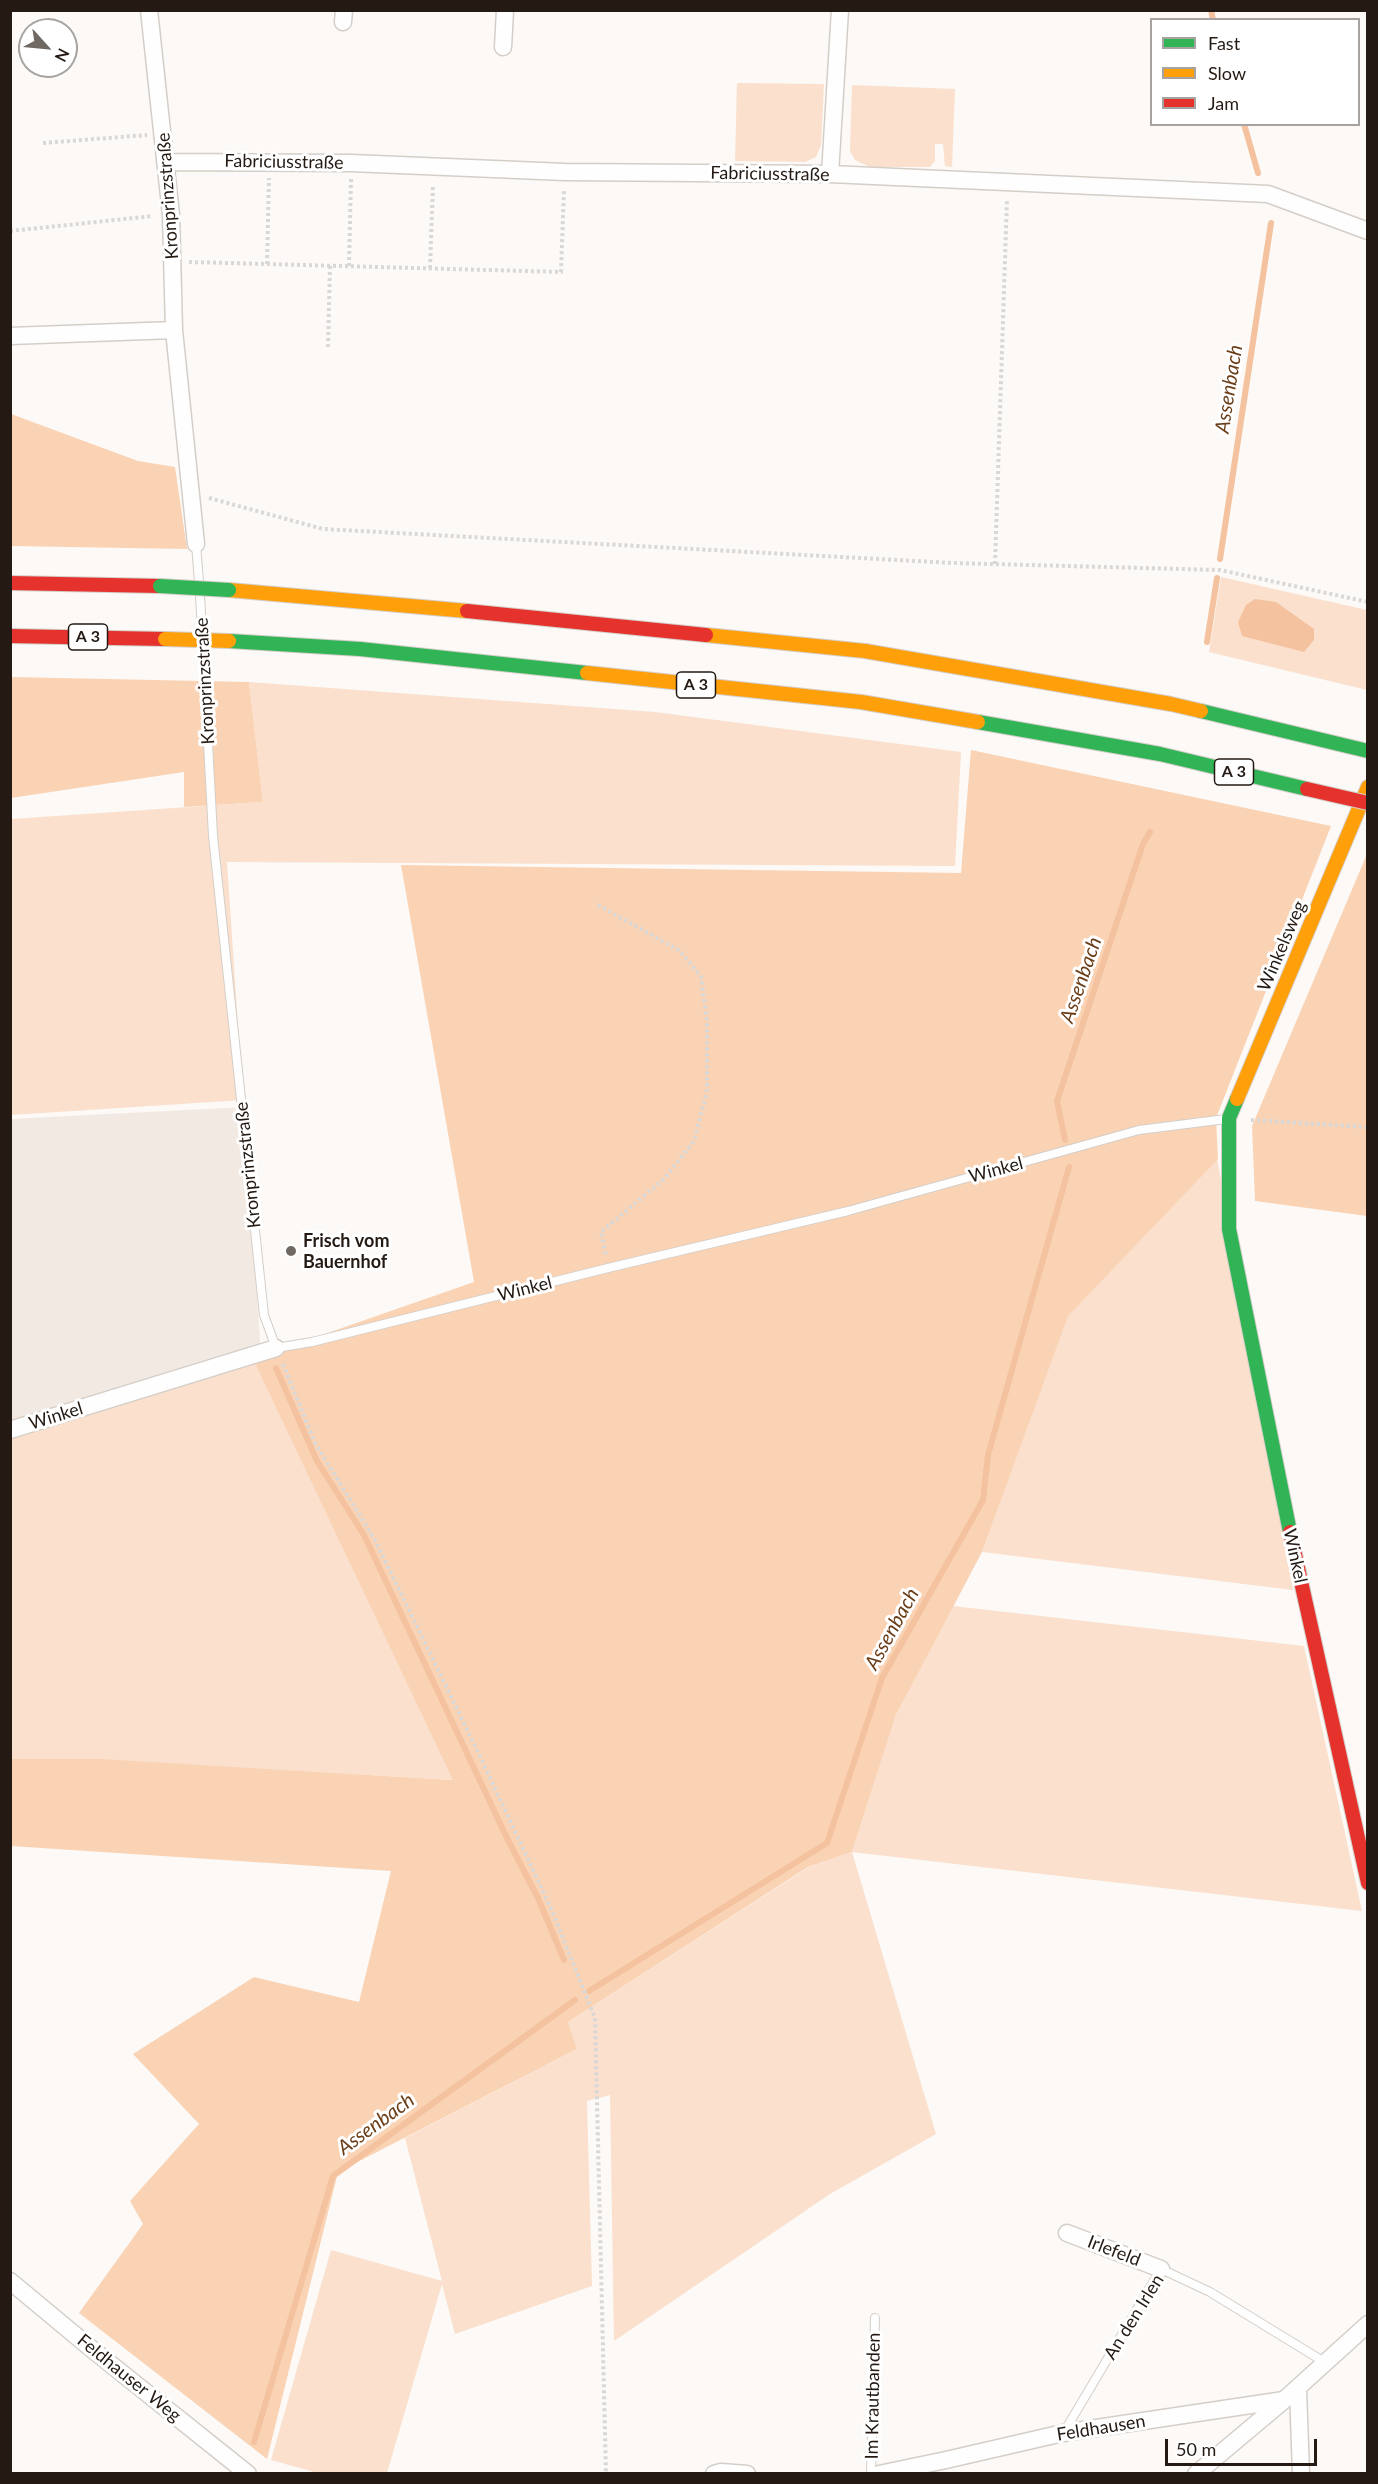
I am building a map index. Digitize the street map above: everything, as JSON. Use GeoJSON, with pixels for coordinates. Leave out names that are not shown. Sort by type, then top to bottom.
{"type":"FeatureCollection","features":[{"type":"Feature","properties":{"kind":"main road"},"geometry":{"type":"LineString","coordinates":[[10,583],[229,590],[366,601],[865,651],[1171,704],[1368,751]]}},
{"type":"Feature","properties":{"kind":"main road","name":"A 3"},"geometry":{"type":"LineString","coordinates":[[10,636],[230,641],[360,649],[861,702],[1160,754],[1368,803]]}},
{"type":"Feature","properties":{"kind":"main road","name":"Winkelsweg"},"geometry":{"type":"LineString","coordinates":[[1229,1118],[1368,787]]}},
{"type":"Feature","properties":{"kind":"main road","name":"Winkel"},"geometry":{"type":"LineString","coordinates":[[1229,1118],[1229,1229],[1288,1523],[1368,1884]]}},
{"type":"Feature","properties":{"kind":"street","name":"Kronprinzstraße"},"geometry":{"type":"LineString","coordinates":[[149,10],[171,215],[174,330],[196,544]]}},
{"type":"Feature","properties":{"kind":"street"},"geometry":{"type":"LineString","coordinates":[[503,47],[505,10]]}},
{"type":"Feature","properties":{"kind":"street"},"geometry":{"type":"LineString","coordinates":[[830,174],[840,10]]}},
{"type":"Feature","properties":{"kind":"street","name":"Fabriciusstraße"},"geometry":{"type":"LineString","coordinates":[[165,162],[351,163],[565,172],[830,174],[1268,194],[1368,231]]}},
{"type":"Feature","properties":{"kind":"street"},"geometry":{"type":"LineString","coordinates":[[10,336],[174,330]]}},
{"type":"Feature","properties":{"kind":"street","name":"Winkel"},"geometry":{"type":"LineString","coordinates":[[10,1430],[276,1348]]}},
{"type":"Feature","properties":{"kind":"street","name":"Irlefeld"},"geometry":{"type":"LineString","coordinates":[[1067,2233],[1161,2269]]}},
{"type":"Feature","properties":{"kind":"street","name":"Feldhauser Weg"},"geometry":{"type":"LineString","coordinates":[[10,2281],[248,2474]]}},
{"type":"Feature","properties":{"kind":"street","name":"Feldhausen"},"geometry":{"type":"LineString","coordinates":[[879,2474],[902,2472],[1064,2433],[1284,2400],[1368,2324]]}},
{"type":"Feature","properties":{"kind":"street"},"geometry":{"type":"LineString","coordinates":[[1298,2389],[1301,2474]]}},
{"type":"Feature","properties":{"kind":"street"},"geometry":{"type":"LineString","coordinates":[[1196,2474],[1284,2400]]}},
{"type":"Feature","properties":{"kind":"street"},"geometry":{"type":"LineString","coordinates":[[714,2474],[721,2472],[747,2474]]}},
{"type":"Feature","properties":{"kind":"lane","name":"Kronprinzstraße"},"geometry":{"type":"LineString","coordinates":[[196,544],[213,836],[264,1316],[276,1348]]}},
{"type":"Feature","properties":{"kind":"lane","name":"Winkel"},"geometry":{"type":"LineString","coordinates":[[276,1348],[312,1342],[848,1210],[1139,1130],[1229,1118]]}},
{"type":"Feature","properties":{"kind":"lane","name":"An den Irlen"},"geometry":{"type":"LineString","coordinates":[[1064,2433],[1161,2269],[1210,2292],[1326,2363]]}},
{"type":"Feature","properties":{"kind":"lane","name":"Im Krautbanden"},"geometry":{"type":"LineString","coordinates":[[871,2474],[875,2318]]}},
{"type":"Feature","properties":{"kind":"path"},"geometry":{"type":"LineString","coordinates":[[43,143],[163,134]]}},
{"type":"Feature","properties":{"kind":"path"},"geometry":{"type":"LineString","coordinates":[[267,264],[270,162]]}},
{"type":"Feature","properties":{"kind":"path"},"geometry":{"type":"LineString","coordinates":[[349,266],[351,163]]}},
{"type":"Feature","properties":{"kind":"path"},"geometry":{"type":"LineString","coordinates":[[430,268],[433,166]]}},
{"type":"Feature","properties":{"kind":"path"},"geometry":{"type":"LineString","coordinates":[[173,263],[561,272],[565,172]]}},
{"type":"Feature","properties":{"kind":"path"},"geometry":{"type":"LineString","coordinates":[[995,564],[1008,183]]}},
{"type":"Feature","properties":{"kind":"path"},"geometry":{"type":"LineString","coordinates":[[10,231],[171,215]]}},
{"type":"Feature","properties":{"kind":"path"},"geometry":{"type":"LineString","coordinates":[[328,347],[330,265]]}},
{"type":"Feature","properties":{"kind":"path"},"geometry":{"type":"LineString","coordinates":[[190,494],[322,529],[995,564],[1220,570],[1368,602]]}},
{"type":"Feature","properties":{"kind":"path"},"geometry":{"type":"LineString","coordinates":[[598,904],[680,951],[701,977],[707,1021],[707,1090],[694,1141],[664,1179],[601,1232],[608,1268]]}},
{"type":"Feature","properties":{"kind":"path"},"geometry":{"type":"LineString","coordinates":[[1229,1118],[1368,1127]]}},
{"type":"Feature","properties":{"kind":"path"},"geometry":{"type":"LineString","coordinates":[[276,1348],[315,1443],[375,1540],[477,1750],[553,1912],[595,2018],[606,2474]]}},
{"type":"Feature","properties":{"kind":"shaded area"},"geometry":{"type":"Polygon","coordinates":[[[737,83],[824,84],[821,145],[816,157],[805,162],[735,161],[737,83]]]}},
{"type":"Feature","properties":{"kind":"shaded area"},"geometry":{"type":"Polygon","coordinates":[[[852,85],[955,89],[952,167],[945,166],[943,144],[935,144],[935,161],[930,167],[870,167],[855,160],[850,151],[852,85]]]}},
{"type":"Feature","properties":{"kind":"shaded area"},"geometry":{"type":"Polygon","coordinates":[[[11,414],[138,461],[175,467],[187,549],[11,546],[11,414]]]}},
{"type":"Feature","properties":{"kind":"shaded area"},"geometry":{"type":"Polygon","coordinates":[[[1221,577],[1367,610],[1367,690],[1209,652],[1221,577]]]}},
{"type":"Feature","properties":{"kind":"shaded area"},"geometry":{"type":"Polygon","coordinates":[[[1255,599],[1276,602],[1314,629],[1314,640],[1304,652],[1242,636],[1238,622],[1246,605],[1255,599]]]}},
{"type":"Feature","properties":{"kind":"shaded area"},"geometry":{"type":"Polygon","coordinates":[[[11,677],[249,682],[263,802],[184,807],[184,772],[11,798],[11,677]]]}},
{"type":"Feature","properties":{"kind":"shaded area"},"geometry":{"type":"Polygon","coordinates":[[[249,682],[655,712],[961,752],[955,866],[227,862],[243,1100],[11,1115],[11,819],[263,802],[249,682]]]}},
{"type":"Feature","properties":{"kind":"shaded area"},"geometry":{"type":"Polygon","coordinates":[[[971,750],[1331,826],[1216,1118],[1218,1159],[1068,1316],[982,1552],[896,1715],[852,1852],[808,1867],[568,2022],[577,2049],[338,2172],[267,2459],[79,2313],[143,2224],[130,2201],[199,2124],[133,2054],[254,1977],[359,2002],[391,1871],[11,1846],[11,1759],[102,1759],[453,1780],[253,1359],[474,1282],[401,865],[961,873],[971,750]]]}},
{"type":"Feature","properties":{"kind":"shaded area"},"geometry":{"type":"Polygon","coordinates":[[[1367,854],[1367,1216],[1255,1201],[1252,1126],[1367,854]]]}},
{"type":"Feature","properties":{"kind":"shaded area"},"geometry":{"type":"Polygon","coordinates":[[[245,1107],[261,1356],[11,1419],[11,1119],[245,1107]]]}},
{"type":"Feature","properties":{"kind":"shaded area"},"geometry":{"type":"Polygon","coordinates":[[[1217,1158],[1293,1590],[982,1552],[1066,1317],[1217,1158]]]}},
{"type":"Feature","properties":{"kind":"shaded area"},"geometry":{"type":"Polygon","coordinates":[[[254,1358],[454,1780],[93,1759],[11,1759],[10,1419],[254,1358]]]}},
{"type":"Feature","properties":{"kind":"shaded area"},"geometry":{"type":"Polygon","coordinates":[[[953,1606],[1304,1646],[1362,1911],[852,1852],[896,1715],[953,1606]]]}},
{"type":"Feature","properties":{"kind":"shaded area"},"geometry":{"type":"Polygon","coordinates":[[[852,1852],[936,2134],[830,2194],[614,2341],[610,2095],[587,2101],[592,2286],[455,2334],[442,2284],[387,2473],[318,2473],[271,2460],[331,2250],[442,2281],[405,2138],[577,2049],[568,2022],[809,1867],[852,1852]]]}},
{"type":"Feature","properties":{"kind":"waterway","name":"Assenbach"},"geometry":{"type":"LineString","coordinates":[[1211,10],[1213,18]]}},
{"type":"Feature","properties":{"kind":"waterway","name":"Assenbach"},"geometry":{"type":"LineString","coordinates":[[1245,126],[1258,173]]}},
{"type":"Feature","properties":{"kind":"waterway","name":"Assenbach"},"geometry":{"type":"LineString","coordinates":[[1220,559],[1271,223]]}},
{"type":"Feature","properties":{"kind":"waterway","name":"Assenbach"},"geometry":{"type":"LineString","coordinates":[[1207,642],[1217,578]]}},
{"type":"Feature","properties":{"kind":"waterway","name":"Assenbach"},"geometry":{"type":"LineString","coordinates":[[1065,1140],[1057,1101],[1143,844],[1150,832]]}},
{"type":"Feature","properties":{"kind":"waterway","name":"Assenbach"},"geometry":{"type":"LineString","coordinates":[[589,1991],[827,1843],[882,1678],[983,1500],[988,1455],[1069,1167]]}},
{"type":"Feature","properties":{"kind":"waterway"},"geometry":{"type":"LineString","coordinates":[[276,1368],[317,1461],[364,1535],[507,1838],[538,1898],[564,1960]]}},
{"type":"Feature","properties":{"kind":"waterway","name":"Assenbach"},"geometry":{"type":"LineString","coordinates":[[254,2442],[333,2176],[575,2000]]}},
{"type":"Feature","properties":{"kind":"traffic: fast"},"geometry":{"type":"LineString","coordinates":[[160,586],[229,590]]}},
{"type":"Feature","properties":{"kind":"traffic: fast"},"geometry":{"type":"LineString","coordinates":[[229,641],[360,649],[587,673]]}},
{"type":"Feature","properties":{"kind":"traffic: fast"},"geometry":{"type":"LineString","coordinates":[[1201,711],[1368,751]]}},
{"type":"Feature","properties":{"kind":"traffic: fast"},"geometry":{"type":"LineString","coordinates":[[978,722],[1160,754],[1307,789]]}},
{"type":"Feature","properties":{"kind":"traffic: fast"},"geometry":{"type":"LineString","coordinates":[[1237,1099],[1229,1118],[1229,1229],[1290,1532]]}},
{"type":"Feature","properties":{"kind":"traffic: slow"},"geometry":{"type":"LineString","coordinates":[[229,590],[467,611]]}},
{"type":"Feature","properties":{"kind":"traffic: slow"},"geometry":{"type":"LineString","coordinates":[[706,635],[865,651],[1201,711]]}},
{"type":"Feature","properties":{"kind":"traffic: slow"},"geometry":{"type":"LineString","coordinates":[[165,639],[229,641]]}},
{"type":"Feature","properties":{"kind":"traffic: slow"},"geometry":{"type":"LineString","coordinates":[[587,673],[861,702],[978,722]]}},
{"type":"Feature","properties":{"kind":"traffic: slow"},"geometry":{"type":"LineString","coordinates":[[1237,1099],[1368,787]]}},
{"type":"Feature","properties":{"kind":"traffic: jam"},"geometry":{"type":"LineString","coordinates":[[10,583],[160,586]]}},
{"type":"Feature","properties":{"kind":"traffic: jam"},"geometry":{"type":"LineString","coordinates":[[467,611],[706,635]]}},
{"type":"Feature","properties":{"kind":"traffic: jam"},"geometry":{"type":"LineString","coordinates":[[10,636],[165,639]]}},
{"type":"Feature","properties":{"kind":"traffic: jam"},"geometry":{"type":"LineString","coordinates":[[1307,789],[1368,803]]}},
{"type":"Feature","properties":{"kind":"traffic: jam"},"geometry":{"type":"LineString","coordinates":[[1290,1532],[1368,1883]]}},
{"type":"Feature","properties":{"kind":"place","name":"Frisch vom Bauernhof"},"geometry":{"type":"Point","coordinates":[291,1251]}}]}
